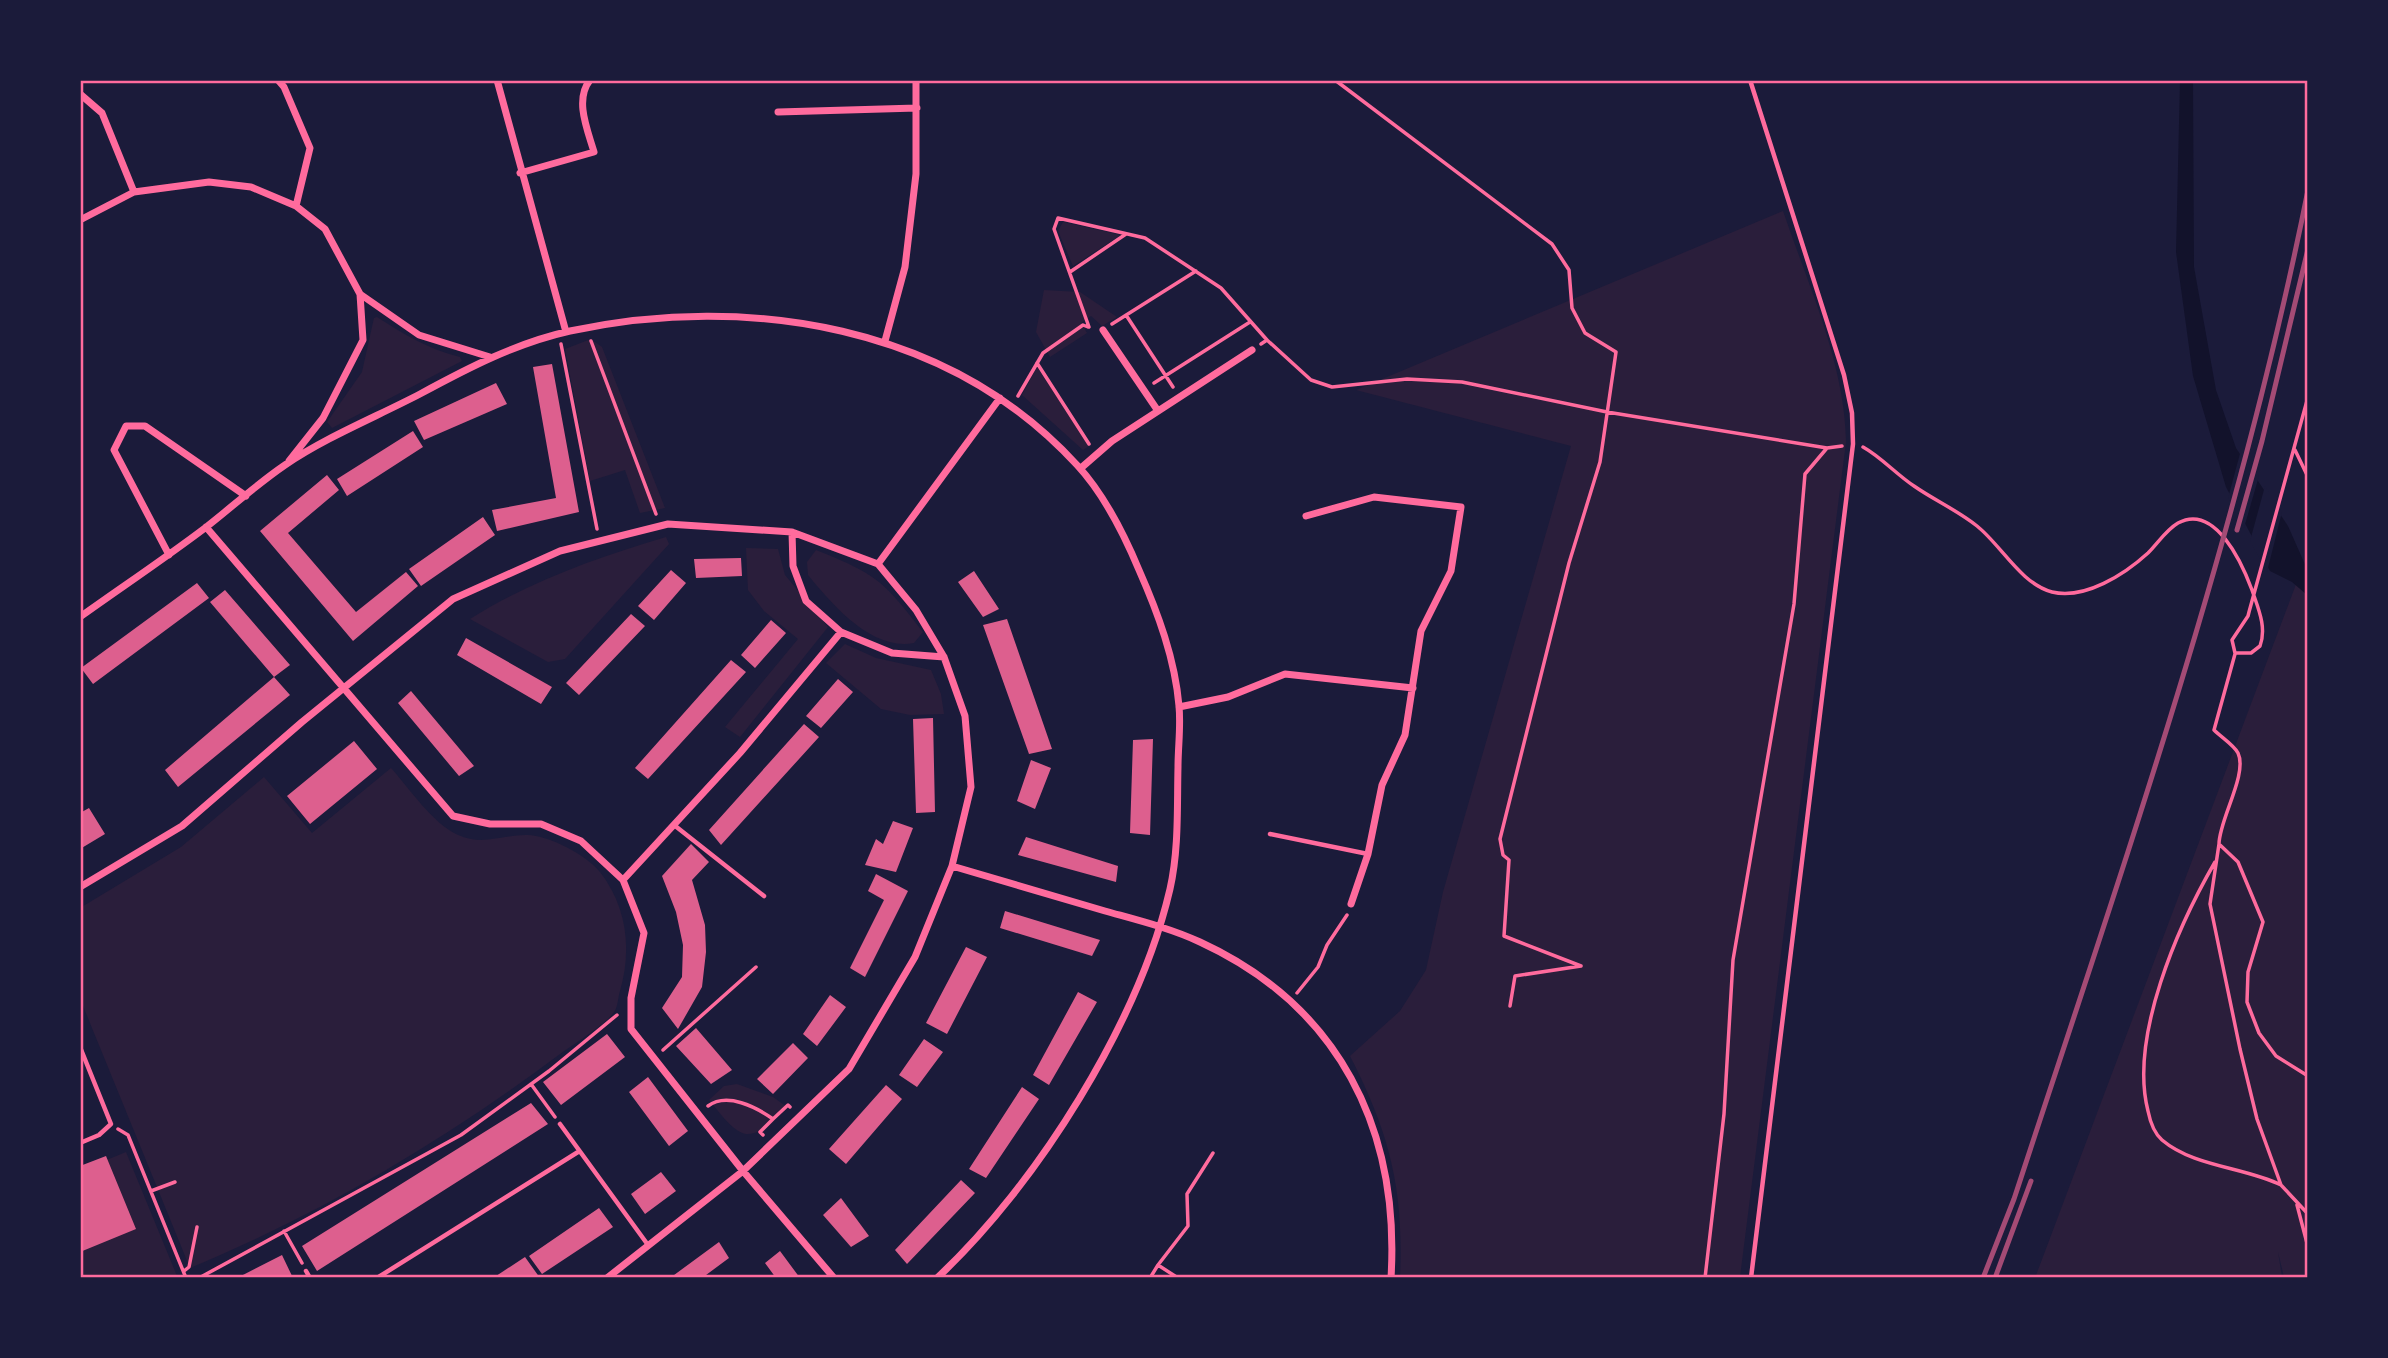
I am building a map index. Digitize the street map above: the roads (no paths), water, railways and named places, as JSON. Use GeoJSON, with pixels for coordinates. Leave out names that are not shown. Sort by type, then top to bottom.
{"type":"FeatureCollection","features":[{"type":"Feature","properties":{"kind":"street"},"geometry":{"type":"LineString","coordinates":[[278,80],[284,87],[310,148],[296,206]]}},
{"type":"Feature","properties":{"kind":"street"},"geometry":{"type":"LineString","coordinates":[[497,80],[562,333]]}},
{"type":"Feature","properties":{"kind":"street"},"geometry":{"type":"LineString","coordinates":[[520,173],[594,152],[585,121],[583,98],[590,80]]}},
{"type":"Feature","properties":{"kind":"street"},"geometry":{"type":"LineString","coordinates":[[885,341],[905,267],[916,174],[916,80]]}},
{"type":"Feature","properties":{"kind":"street"},"geometry":{"type":"LineString","coordinates":[[80,94],[102,113],[134,192]]}},
{"type":"Feature","properties":{"kind":"street"},"geometry":{"type":"LineString","coordinates":[[778,112],[917,108]]}},
{"type":"Feature","properties":{"kind":"street"},"geometry":{"type":"LineString","coordinates":[[80,220],[134,192],[209,182],[251,187],[296,206],[325,229],[360,294],[363,340],[323,418],[286,464]]}},
{"type":"Feature","properties":{"kind":"street"},"geometry":{"type":"LineString","coordinates":[[360,294],[419,335],[490,357]]}},
{"type":"Feature","properties":{"kind":"street"},"geometry":{"type":"LineString","coordinates":[[80,617],[169,555],[286,464],[490,357],[562,333],[664,315],[762,316],[885,341],[948,369],[1000,398],[1040,429],[1081,468],[1124,535],[1153,600],[1170,655],[1179,707],[1176,852],[1158,927],[1140,981],[1116,1030],[1045,1149],[999,1210],[937,1278]]}},
{"type":"Feature","properties":{"kind":"street"},"geometry":{"type":"LineString","coordinates":[[1103,330],[1158,411]]}},
{"type":"Feature","properties":{"kind":"street"},"geometry":{"type":"LineString","coordinates":[[1081,468],[1158,411],[1252,350]]}},
{"type":"Feature","properties":{"kind":"street"},"geometry":{"type":"LineString","coordinates":[[878,564],[1000,398]]}},
{"type":"Feature","properties":{"kind":"street"},"geometry":{"type":"LineString","coordinates":[[169,555],[114,450],[127,426],[145,426],[246,496]]}},
{"type":"Feature","properties":{"kind":"street"},"geometry":{"type":"LineString","coordinates":[[1306,516],[1374,497],[1461,507],[1451,571],[1422,631],[1405,735],[1382,785],[1368,854],[1351,904]]}},
{"type":"Feature","properties":{"kind":"street"},"geometry":{"type":"LineString","coordinates":[[80,887],[182,826],[345,686],[453,599],[560,551],[660,526],[792,531],[878,564],[916,610],[944,657],[965,716],[971,787],[952,866],[915,957],[849,1069],[743,1171],[607,1278]]}},
{"type":"Feature","properties":{"kind":"street"},"geometry":{"type":"LineString","coordinates":[[206,527],[345,686],[453,816],[490,824],[541,824],[581,841],[623,880],[645,933],[631,1004],[631,1028],[743,1171],[834,1278]]}},
{"type":"Feature","properties":{"kind":"street"},"geometry":{"type":"LineString","coordinates":[[792,531],[793,566],[806,601],[841,632],[892,653],[944,657]]}},
{"type":"Feature","properties":{"kind":"street"},"geometry":{"type":"LineString","coordinates":[[623,880],[740,754],[841,632]]}},
{"type":"Feature","properties":{"kind":"street"},"geometry":{"type":"LineString","coordinates":[[1179,707],[1228,697],[1285,674],[1413,688]]}},
{"type":"Feature","properties":{"kind":"street"},"geometry":{"type":"LineString","coordinates":[[952,866],[1158,927],[1227,955],[1291,1000],[1329,1041],[1344,1063],[1378,1140],[1391,1198],[1391,1278]]}},
{"type":"Feature","properties":{"kind":"lane"},"geometry":{"type":"LineString","coordinates":[[1750,80],[1844,375],[1852,413],[1853,444],[1751,1278]]}},
{"type":"Feature","properties":{"kind":"lane"},"geometry":{"type":"LineString","coordinates":[[674,825],[764,896]]}},
{"type":"Feature","properties":{"kind":"lane"},"geometry":{"type":"LineString","coordinates":[[1270,834],[1368,854]]}},
{"type":"Feature","properties":{"kind":"lane"},"geometry":{"type":"LineString","coordinates":[[80,1047],[111,1124],[99,1135],[80,1143]]}},
{"type":"Feature","properties":{"kind":"lane"},"geometry":{"type":"LineString","coordinates":[[560,1124],[648,1245]]}},
{"type":"Feature","properties":{"kind":"lane"},"geometry":{"type":"LineString","coordinates":[[377,1278],[578,1152]]}},
{"type":"Feature","properties":{"kind":"lane"},"geometry":{"type":"LineString","coordinates":[[306,1271],[310,1278]]}},
{"type":"Feature","properties":{"kind":"railway"},"geometry":{"type":"LineString","coordinates":[[1983,1278],[2014,1199],[2176,699],[2248,446],[2280,319],[2308,190]]}},
{"type":"Feature","properties":{"kind":"railway"},"geometry":{"type":"LineString","coordinates":[[2237,530],[2262,441],[2308,249]]}},
{"type":"Feature","properties":{"kind":"railway"},"geometry":{"type":"LineString","coordinates":[[1995,1278],[2031,1181]]}}]}
